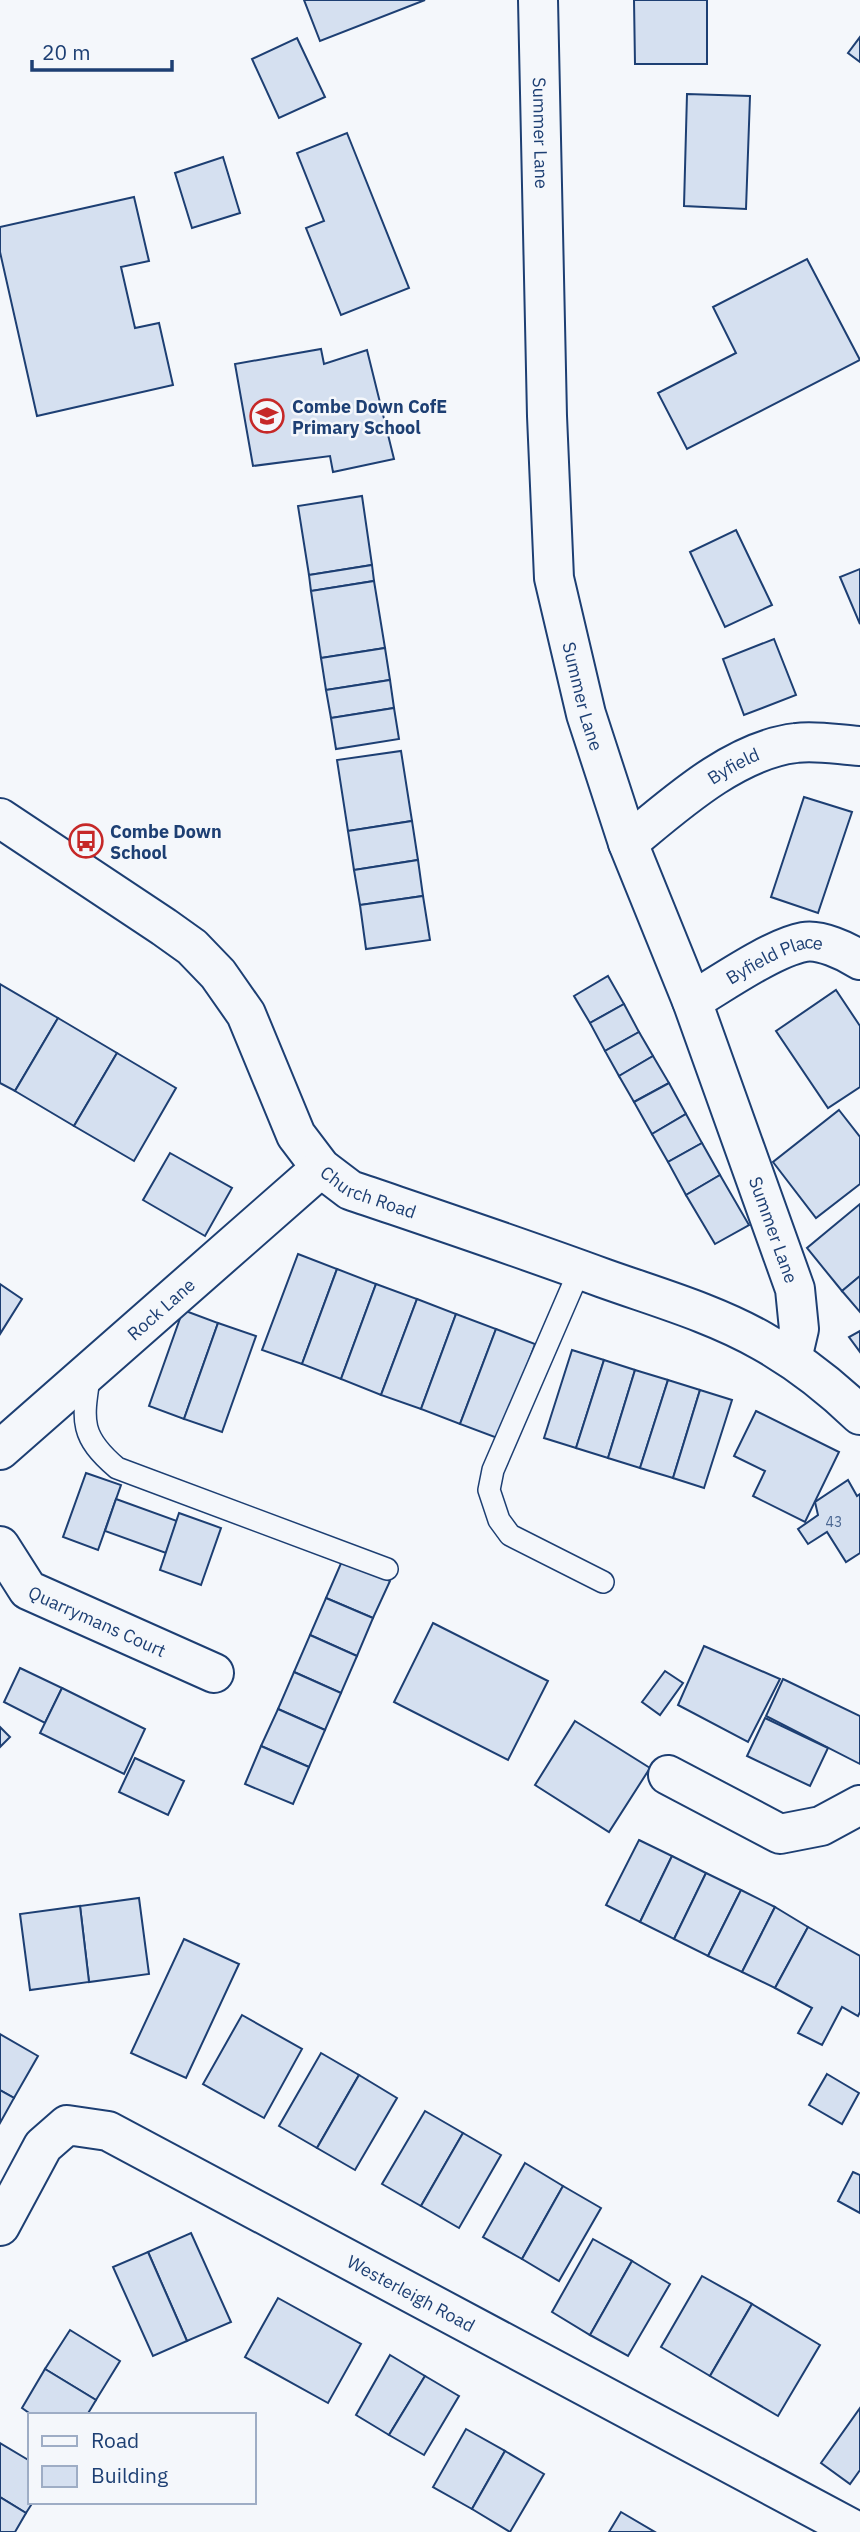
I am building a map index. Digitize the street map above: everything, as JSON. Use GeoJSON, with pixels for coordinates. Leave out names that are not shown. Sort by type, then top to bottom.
{"type":"FeatureCollection","features":[{"type":"Feature","properties":{"kind":"street","name":"Summer Lane"},"geometry":{"type":"LineString","coordinates":[[538,0],[547,416],[554,578],[586,714],[628,843],[692,1001],[795,1289],[799,1329],[792,1359]]}},
{"type":"Feature","properties":{"kind":"street","name":"Byfield"},"geometry":{"type":"LineString","coordinates":[[628,843],[715,774],[762,752],[796,743],[860,746]]}},
{"type":"Feature","properties":{"kind":"street","name":"Church Road"},"geometry":{"type":"LineString","coordinates":[[0,818],[192,947],[218,974],[246,1014],[296,1135],[321,1168],[351,1190],[580,1269],[696,1312],[759,1339],[792,1359],[835,1391],[860,1415]]}},
{"type":"Feature","properties":{"kind":"street","name":"Byfield Place"},"geometry":{"type":"LineString","coordinates":[[692,1001],[781,949],[806,941],[844,949],[860,960]]}},
{"type":"Feature","properties":{"kind":"street","name":"Rock Lane"},"geometry":{"type":"LineString","coordinates":[[0,1450],[321,1168]]}},
{"type":"Feature","properties":{"kind":"street","name":"Quarrymans Court"},"geometry":{"type":"LineString","coordinates":[[0,1546],[28,1590],[215,1673]]}},
{"type":"Feature","properties":{"kind":"street"},"geometry":{"type":"LineString","coordinates":[[668,1775],[780,1833],[821,1826],[860,1805]]}},
{"type":"Feature","properties":{"kind":"street","name":"Westerleigh Road"},"geometry":{"type":"LineString","coordinates":[[0,2226],[43,2146],[67,2125],[108,2131],[858,2532]]}},
{"type":"Feature","properties":{"kind":"lane"},"geometry":{"type":"LineString","coordinates":[[580,1269],[493,1470],[489,1490],[499,1520],[510,1535],[603,1582]]}},
{"type":"Feature","properties":{"kind":"lane"},"geometry":{"type":"LineString","coordinates":[[90,1370],[85,1402],[86,1428],[96,1450],[117,1468],[387,1569]]}},
{"type":"Feature","properties":{"kind":"building"},"geometry":{"type":"Polygon","coordinates":[[[304,0],[425,0],[320,41],[304,0]]]}},
{"type":"Feature","properties":{"kind":"building"},"geometry":{"type":"Polygon","coordinates":[[[634,0],[707,0],[707,64],[635,64],[634,0]]]}},
{"type":"Feature","properties":{"kind":"building"},"geometry":{"type":"Polygon","coordinates":[[[860,37],[860,62],[848,53],[860,37]]]}},
{"type":"Feature","properties":{"kind":"building"},"geometry":{"type":"Polygon","coordinates":[[[297,38],[325,97],[279,118],[252,59],[297,38]]]}},
{"type":"Feature","properties":{"kind":"building"},"geometry":{"type":"Polygon","coordinates":[[[687,94],[750,96],[746,209],[684,206],[687,94]]]}},
{"type":"Feature","properties":{"kind":"building"},"geometry":{"type":"Polygon","coordinates":[[[347,133],[409,288],[341,315],[306,228],[324,221],[297,153],[347,133]]]}},
{"type":"Feature","properties":{"kind":"building"},"geometry":{"type":"Polygon","coordinates":[[[223,157],[240,213],[192,228],[175,173],[223,157]]]}},
{"type":"Feature","properties":{"kind":"building"},"geometry":{"type":"Polygon","coordinates":[[[134,197],[149,261],[121,267],[135,328],[159,323],[173,385],[37,416],[0,252],[0,227],[134,197]]]}},
{"type":"Feature","properties":{"kind":"building"},"geometry":{"type":"Polygon","coordinates":[[[807,259],[860,360],[687,449],[658,393],[736,353],[713,307],[807,259]]]}},
{"type":"Feature","properties":{"kind":"building"},"geometry":{"type":"Polygon","coordinates":[[[321,349],[324,364],[367,350],[394,459],[333,472],[330,456],[253,466],[235,364],[321,349]]]}},
{"type":"Feature","properties":{"kind":"building"},"geometry":{"type":"Polygon","coordinates":[[[362,496],[372,565],[309,575],[298,506],[362,496]]]}},
{"type":"Feature","properties":{"kind":"building"},"geometry":{"type":"Polygon","coordinates":[[[736,530],[772,605],[725,627],[690,552],[736,530]]]}},
{"type":"Feature","properties":{"kind":"building"},"geometry":{"type":"Polygon","coordinates":[[[372,565],[374,581],[311,591],[309,575],[372,565]]]}},
{"type":"Feature","properties":{"kind":"building"},"geometry":{"type":"Polygon","coordinates":[[[860,569],[860,624],[840,577],[860,569]]]}},
{"type":"Feature","properties":{"kind":"building"},"geometry":{"type":"Polygon","coordinates":[[[374,581],[385,648],[321,658],[311,591],[374,581]]]}},
{"type":"Feature","properties":{"kind":"building"},"geometry":{"type":"Polygon","coordinates":[[[774,639],[796,695],[744,715],[723,659],[774,639]]]}},
{"type":"Feature","properties":{"kind":"building"},"geometry":{"type":"Polygon","coordinates":[[[385,648],[390,680],[326,690],[321,658],[385,648]]]}},
{"type":"Feature","properties":{"kind":"building"},"geometry":{"type":"Polygon","coordinates":[[[390,680],[394,708],[331,718],[326,690],[390,680]]]}},
{"type":"Feature","properties":{"kind":"building"},"geometry":{"type":"Polygon","coordinates":[[[394,708],[399,739],[336,749],[331,718],[394,708]]]}},
{"type":"Feature","properties":{"kind":"building"},"geometry":{"type":"Polygon","coordinates":[[[401,751],[412,821],[348,831],[337,760],[401,751]]]}},
{"type":"Feature","properties":{"kind":"building"},"geometry":{"type":"Polygon","coordinates":[[[804,797],[852,812],[818,913],[771,897],[804,797]]]}},
{"type":"Feature","properties":{"kind":"building"},"geometry":{"type":"Polygon","coordinates":[[[412,821],[418,860],[354,870],[348,831],[412,821]]]}},
{"type":"Feature","properties":{"kind":"building"},"geometry":{"type":"Polygon","coordinates":[[[418,860],[423,896],[360,905],[354,870],[418,860]]]}},
{"type":"Feature","properties":{"kind":"building"},"geometry":{"type":"Polygon","coordinates":[[[423,896],[430,940],[366,949],[360,905],[423,896]]]}},
{"type":"Feature","properties":{"kind":"building"},"geometry":{"type":"Polygon","coordinates":[[[608,976],[624,1004],[590,1023],[574,996],[608,976]]]}},
{"type":"Feature","properties":{"kind":"building"},"geometry":{"type":"Polygon","coordinates":[[[0,984],[58,1018],[15,1091],[0,1083],[0,984]]]}},
{"type":"Feature","properties":{"kind":"building"},"geometry":{"type":"Polygon","coordinates":[[[836,990],[860,1026],[860,1087],[828,1108],[776,1031],[836,990]]]}},
{"type":"Feature","properties":{"kind":"building"},"geometry":{"type":"Polygon","coordinates":[[[624,1004],[639,1032],[605,1051],[590,1023],[624,1004]]]}},
{"type":"Feature","properties":{"kind":"building"},"geometry":{"type":"Polygon","coordinates":[[[58,1018],[117,1053],[74,1126],[15,1091],[58,1018]]]}},
{"type":"Feature","properties":{"kind":"building"},"geometry":{"type":"Polygon","coordinates":[[[639,1032],[653,1056],[619,1076],[605,1051],[639,1032]]]}},
{"type":"Feature","properties":{"kind":"building"},"geometry":{"type":"Polygon","coordinates":[[[117,1053],[176,1088],[134,1161],[74,1126],[117,1053]]]}},
{"type":"Feature","properties":{"kind":"building"},"geometry":{"type":"Polygon","coordinates":[[[653,1056],[669,1083],[634,1102],[619,1076],[653,1056]]]}},
{"type":"Feature","properties":{"kind":"building"},"geometry":{"type":"Polygon","coordinates":[[[669,1083],[686,1114],[652,1134],[634,1102],[669,1083]]]}},
{"type":"Feature","properties":{"kind":"building"},"geometry":{"type":"Polygon","coordinates":[[[839,1110],[860,1137],[860,1184],[816,1218],[773,1162],[839,1110]]]}},
{"type":"Feature","properties":{"kind":"building"},"geometry":{"type":"Polygon","coordinates":[[[686,1114],[702,1143],[668,1162],[652,1134],[686,1114]]]}},
{"type":"Feature","properties":{"kind":"building"},"geometry":{"type":"Polygon","coordinates":[[[702,1143],[720,1175],[686,1195],[668,1162],[702,1143]]]}},
{"type":"Feature","properties":{"kind":"building"},"geometry":{"type":"Polygon","coordinates":[[[170,1153],[232,1188],[205,1236],[143,1200],[170,1153]]]}},
{"type":"Feature","properties":{"kind":"building"},"geometry":{"type":"Polygon","coordinates":[[[720,1175],[749,1225],[715,1244],[686,1195],[720,1175]]]}},
{"type":"Feature","properties":{"kind":"building"},"geometry":{"type":"Polygon","coordinates":[[[860,1204],[860,1276],[842,1291],[807,1248],[860,1204]]]}},
{"type":"Feature","properties":{"kind":"building"},"geometry":{"type":"Polygon","coordinates":[[[298,1254],[337,1269],[302,1364],[262,1350],[298,1254]]]}},
{"type":"Feature","properties":{"kind":"building"},"geometry":{"type":"Polygon","coordinates":[[[337,1269],[376,1284],[341,1379],[302,1364],[337,1269]]]}},
{"type":"Feature","properties":{"kind":"building"},"geometry":{"type":"Polygon","coordinates":[[[860,1276],[860,1312],[842,1291],[860,1276]]]}},
{"type":"Feature","properties":{"kind":"building"},"geometry":{"type":"Polygon","coordinates":[[[0,1284],[22,1299],[0,1334],[0,1284]]]}},
{"type":"Feature","properties":{"kind":"building"},"geometry":{"type":"Polygon","coordinates":[[[376,1284],[417,1299],[381,1395],[341,1379],[376,1284]]]}},
{"type":"Feature","properties":{"kind":"building"},"geometry":{"type":"Polygon","coordinates":[[[417,1299],[456,1314],[421,1409],[381,1395],[417,1299]]]}},
{"type":"Feature","properties":{"kind":"building"},"geometry":{"type":"Polygon","coordinates":[[[183,1310],[218,1323],[184,1419],[149,1406],[183,1310]]]}},
{"type":"Feature","properties":{"kind":"building"},"geometry":{"type":"Polygon","coordinates":[[[456,1314],[496,1329],[460,1424],[421,1409],[456,1314]]]}},
{"type":"Feature","properties":{"kind":"building"},"geometry":{"type":"Polygon","coordinates":[[[218,1323],[256,1336],[222,1432],[184,1419],[218,1323]]]}},
{"type":"Feature","properties":{"kind":"building"},"geometry":{"type":"Polygon","coordinates":[[[496,1329],[535,1344],[500,1439],[460,1424],[496,1329]]]}},
{"type":"Feature","properties":{"kind":"building"},"geometry":{"type":"Polygon","coordinates":[[[860,1331],[860,1352],[849,1337],[860,1331]]]}},
{"type":"Feature","properties":{"kind":"building"},"geometry":{"type":"Polygon","coordinates":[[[572,1350],[604,1360],[576,1448],[544,1438],[572,1350]]]}},
{"type":"Feature","properties":{"kind":"building"},"geometry":{"type":"Polygon","coordinates":[[[604,1360],[635,1370],[608,1458],[576,1448],[604,1360]]]}},
{"type":"Feature","properties":{"kind":"building"},"geometry":{"type":"Polygon","coordinates":[[[635,1370],[668,1380],[640,1468],[608,1458],[635,1370]]]}},
{"type":"Feature","properties":{"kind":"building"},"geometry":{"type":"Polygon","coordinates":[[[668,1380],[700,1390],[673,1478],[640,1468],[668,1380]]]}},
{"type":"Feature","properties":{"kind":"building"},"geometry":{"type":"Polygon","coordinates":[[[700,1390],[732,1400],[704,1488],[673,1478],[700,1390]]]}},
{"type":"Feature","properties":{"kind":"building"},"geometry":{"type":"Polygon","coordinates":[[[756,1411],[839,1452],[805,1522],[753,1496],[765,1471],[734,1456],[756,1411]]]}},
{"type":"Feature","properties":{"kind":"building"},"geometry":{"type":"Polygon","coordinates":[[[86,1473],[121,1485],[98,1550],[63,1537],[86,1473]]]}},
{"type":"Feature","properties":{"kind":"building"},"geometry":{"type":"Polygon","coordinates":[[[848,1480],[857,1496],[860,1494],[860,1553],[846,1562],[827,1532],[808,1544],[798,1529],[818,1515],[815,1502],[848,1480]]]}},
{"type":"Feature","properties":{"kind":"building"},"geometry":{"type":"Polygon","coordinates":[[[116,1499],[177,1521],[166,1553],[105,1531],[116,1499]]]}},
{"type":"Feature","properties":{"kind":"building"},"geometry":{"type":"Polygon","coordinates":[[[179,1513],[221,1528],[201,1585],[160,1570],[179,1513]]]}},
{"type":"Feature","properties":{"kind":"building"},"geometry":{"type":"Polygon","coordinates":[[[342,1561],[390,1581],[373,1618],[326,1598],[342,1561]]]}},
{"type":"Feature","properties":{"kind":"building"},"geometry":{"type":"Polygon","coordinates":[[[326,1598],[373,1618],[357,1656],[310,1635],[326,1598]]]}},
{"type":"Feature","properties":{"kind":"building"},"geometry":{"type":"Polygon","coordinates":[[[433,1623],[548,1681],[508,1760],[394,1702],[433,1623]]]}},
{"type":"Feature","properties":{"kind":"building"},"geometry":{"type":"Polygon","coordinates":[[[310,1635],[357,1656],[341,1693],[294,1672],[310,1635]]]}},
{"type":"Feature","properties":{"kind":"building"},"geometry":{"type":"Polygon","coordinates":[[[704,1646],[780,1679],[748,1742],[678,1705],[704,1646]]]}},
{"type":"Feature","properties":{"kind":"building"},"geometry":{"type":"Polygon","coordinates":[[[20,1668],[62,1688],[45,1723],[4,1702],[20,1668]]]}},
{"type":"Feature","properties":{"kind":"building"},"geometry":{"type":"Polygon","coordinates":[[[665,1671],[683,1683],[660,1715],[642,1702],[665,1671]]]}},
{"type":"Feature","properties":{"kind":"building"},"geometry":{"type":"Polygon","coordinates":[[[294,1672],[341,1693],[325,1730],[278,1709],[294,1672]]]}},
{"type":"Feature","properties":{"kind":"building"},"geometry":{"type":"Polygon","coordinates":[[[783,1679],[860,1716],[860,1764],[766,1716],[783,1679]]]}},
{"type":"Feature","properties":{"kind":"building"},"geometry":{"type":"Polygon","coordinates":[[[62,1688],[145,1729],[124,1774],[40,1733],[62,1688]]]}},
{"type":"Feature","properties":{"kind":"building"},"geometry":{"type":"Polygon","coordinates":[[[278,1709],[325,1730],[309,1767],[261,1746],[278,1709]]]}},
{"type":"Feature","properties":{"kind":"building"},"geometry":{"type":"Polygon","coordinates":[[[765,1718],[828,1748],[810,1786],[747,1756],[765,1718]]]}},
{"type":"Feature","properties":{"kind":"building"},"geometry":{"type":"Polygon","coordinates":[[[575,1721],[650,1768],[609,1832],[535,1785],[575,1721]]]}},
{"type":"Feature","properties":{"kind":"building"},"geometry":{"type":"Polygon","coordinates":[[[0,1727],[10,1737],[0,1747],[0,1727]]]}},
{"type":"Feature","properties":{"kind":"building"},"geometry":{"type":"Polygon","coordinates":[[[261,1746],[309,1767],[293,1804],[245,1784],[261,1746]]]}},
{"type":"Feature","properties":{"kind":"building"},"geometry":{"type":"Polygon","coordinates":[[[135,1758],[184,1781],[168,1815],[119,1792],[135,1758]]]}},
{"type":"Feature","properties":{"kind":"building"},"geometry":{"type":"Polygon","coordinates":[[[639,1840],[672,1856],[640,1922],[606,1905],[639,1840]]]}},
{"type":"Feature","properties":{"kind":"building"},"geometry":{"type":"Polygon","coordinates":[[[672,1856],[706,1873],[674,1939],[640,1922],[672,1856]]]}},
{"type":"Feature","properties":{"kind":"building"},"geometry":{"type":"Polygon","coordinates":[[[706,1873],[741,1890],[708,1956],[674,1939],[706,1873]]]}},
{"type":"Feature","properties":{"kind":"building"},"geometry":{"type":"Polygon","coordinates":[[[741,1890],[775,1907],[742,1972],[708,1956],[741,1890]]]}},
{"type":"Feature","properties":{"kind":"building"},"geometry":{"type":"Polygon","coordinates":[[[139,1898],[149,1974],[89,1982],[80,1906],[139,1898]]]}},
{"type":"Feature","properties":{"kind":"building"},"geometry":{"type":"Polygon","coordinates":[[[80,1906],[89,1982],[30,1990],[20,1914],[80,1906]]]}},
{"type":"Feature","properties":{"kind":"building"},"geometry":{"type":"Polygon","coordinates":[[[775,1907],[808,1927],[775,1988],[742,1972],[775,1907]]]}},
{"type":"Feature","properties":{"kind":"building"},"geometry":{"type":"Polygon","coordinates":[[[808,1927],[860,1956],[860,2012],[858,2016],[842,2007],[822,2045],[798,2033],[812,2008],[775,1988],[808,1927]]]}},
{"type":"Feature","properties":{"kind":"building"},"geometry":{"type":"Polygon","coordinates":[[[184,1939],[239,1964],[186,2078],[131,2053],[184,1939]]]}},
{"type":"Feature","properties":{"kind":"building"},"geometry":{"type":"Polygon","coordinates":[[[242,2015],[302,2049],[264,2118],[203,2084],[242,2015]]]}},
{"type":"Feature","properties":{"kind":"building"},"geometry":{"type":"Polygon","coordinates":[[[0,2034],[38,2056],[14,2098],[0,2090],[0,2034]]]}},
{"type":"Feature","properties":{"kind":"building"},"geometry":{"type":"Polygon","coordinates":[[[321,2053],[359,2075],[317,2148],[279,2126],[321,2053]]]}},
{"type":"Feature","properties":{"kind":"building"},"geometry":{"type":"Polygon","coordinates":[[[827,2074],[859,2093],[842,2124],[809,2105],[827,2074]]]}},
{"type":"Feature","properties":{"kind":"building"},"geometry":{"type":"Polygon","coordinates":[[[359,2075],[397,2098],[355,2170],[317,2148],[359,2075]]]}},
{"type":"Feature","properties":{"kind":"building"},"geometry":{"type":"Polygon","coordinates":[[[0,2090],[14,2098],[0,2123],[0,2090]]]}},
{"type":"Feature","properties":{"kind":"building"},"geometry":{"type":"Polygon","coordinates":[[[425,2111],[463,2133],[421,2206],[382,2184],[425,2111]]]}},
{"type":"Feature","properties":{"kind":"building"},"geometry":{"type":"Polygon","coordinates":[[[463,2133],[501,2155],[459,2228],[421,2206],[463,2133]]]}},
{"type":"Feature","properties":{"kind":"building"},"geometry":{"type":"Polygon","coordinates":[[[525,2163],[563,2186],[522,2259],[483,2237],[525,2163]]]}},
{"type":"Feature","properties":{"kind":"building"},"geometry":{"type":"Polygon","coordinates":[[[853,2172],[860,2175],[860,2213],[838,2201],[853,2172]]]}},
{"type":"Feature","properties":{"kind":"building"},"geometry":{"type":"Polygon","coordinates":[[[563,2186],[601,2208],[559,2281],[522,2259],[563,2186]]]}},
{"type":"Feature","properties":{"kind":"building"},"geometry":{"type":"Polygon","coordinates":[[[191,2233],[231,2322],[187,2341],[148,2252],[191,2233]]]}},
{"type":"Feature","properties":{"kind":"building"},"geometry":{"type":"Polygon","coordinates":[[[593,2239],[632,2261],[590,2335],[552,2312],[593,2239]]]}},
{"type":"Feature","properties":{"kind":"building"},"geometry":{"type":"Polygon","coordinates":[[[148,2252],[187,2341],[153,2356],[113,2267],[148,2252]]]}},
{"type":"Feature","properties":{"kind":"building"},"geometry":{"type":"Polygon","coordinates":[[[632,2261],[670,2284],[628,2356],[590,2335],[632,2261]]]}},
{"type":"Feature","properties":{"kind":"building"},"geometry":{"type":"Polygon","coordinates":[[[702,2276],[752,2304],[710,2376],[661,2347],[702,2276]]]}},
{"type":"Feature","properties":{"kind":"building"},"geometry":{"type":"Polygon","coordinates":[[[278,2298],[361,2344],[328,2403],[245,2357],[278,2298]]]}},
{"type":"Feature","properties":{"kind":"building"},"geometry":{"type":"Polygon","coordinates":[[[752,2304],[820,2345],[778,2416],[710,2376],[752,2304]]]}},
{"type":"Feature","properties":{"kind":"building"},"geometry":{"type":"Polygon","coordinates":[[[70,2330],[120,2361],[96,2400],[45,2369],[70,2330]]]}},
{"type":"Feature","properties":{"kind":"building"},"geometry":{"type":"Polygon","coordinates":[[[390,2355],[425,2376],[389,2435],[356,2415],[390,2355]]]}},
{"type":"Feature","properties":{"kind":"building"},"geometry":{"type":"Polygon","coordinates":[[[45,2369],[96,2400],[88,2413],[29,2413],[22,2408],[45,2369]]]}},
{"type":"Feature","properties":{"kind":"building"},"geometry":{"type":"Polygon","coordinates":[[[425,2376],[459,2396],[424,2455],[389,2435],[425,2376]]]}},
{"type":"Feature","properties":{"kind":"building"},"geometry":{"type":"Polygon","coordinates":[[[860,2408],[860,2470],[850,2484],[821,2463],[860,2408]]]}},
{"type":"Feature","properties":{"kind":"building"},"geometry":{"type":"Polygon","coordinates":[[[466,2429],[505,2451],[472,2509],[433,2487],[466,2429]]]}},
{"type":"Feature","properties":{"kind":"building"},"geometry":{"type":"Polygon","coordinates":[[[0,2443],[28,2460],[28,2504],[32,2504],[26,2513],[0,2497],[0,2443]]]}},
{"type":"Feature","properties":{"kind":"building"},"geometry":{"type":"Polygon","coordinates":[[[505,2451],[544,2474],[510,2532],[472,2509],[505,2451]]]}},
{"type":"Feature","properties":{"kind":"building"},"geometry":{"type":"Polygon","coordinates":[[[0,2497],[26,2513],[15,2532],[0,2532],[0,2497]]]}},
{"type":"Feature","properties":{"kind":"building"},"geometry":{"type":"Polygon","coordinates":[[[621,2512],[655,2532],[609,2532],[621,2512]]]}},
{"type":"Feature","properties":{"kind":"place","name":"Combe Down CofE Primary School"},"geometry":{"type":"Point","coordinates":[267,416]}},
{"type":"Feature","properties":{"kind":"place","name":"Combe Down School"},"geometry":{"type":"Point","coordinates":[86,841]}}]}
